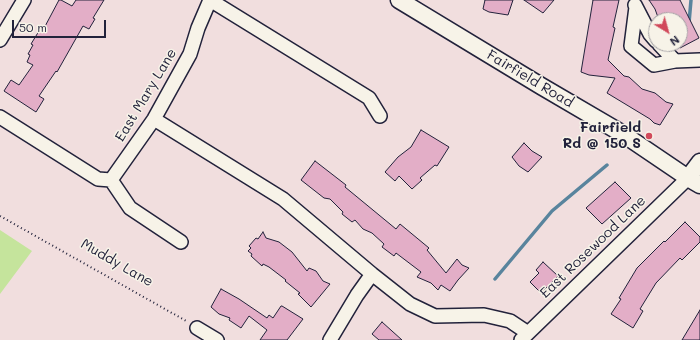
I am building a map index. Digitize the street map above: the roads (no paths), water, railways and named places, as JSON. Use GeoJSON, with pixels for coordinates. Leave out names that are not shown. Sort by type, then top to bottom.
{"type":"FeatureCollection","features":[{"type":"Feature","properties":{"kind":"street"},"geometry":{"type":"LineString","coordinates":[[0,40],[24,0]]}},
{"type":"Feature","properties":{"kind":"street"},"geometry":{"type":"LineString","coordinates":[[210,0],[369,98],[380,116]]}},
{"type":"Feature","properties":{"kind":"street","name":"East Mary Lane"},"geometry":{"type":"LineString","coordinates":[[111,180],[154,119],[190,54],[198,28],[210,0]]}},
{"type":"Feature","properties":{"kind":"street","name":"Fairfield Road"},"geometry":{"type":"LineString","coordinates":[[399,0],[623,134],[694,182]]}},
{"type":"Feature","properties":{"kind":"street"},"geometry":{"type":"LineString","coordinates":[[635,4],[648,30]]}},
{"type":"Feature","properties":{"kind":"street"},"geometry":{"type":"LineString","coordinates":[[635,4],[631,46],[654,65],[675,61],[700,60]]}},
{"type":"Feature","properties":{"kind":"street"},"geometry":{"type":"LineString","coordinates":[[667,52],[675,61]]}},
{"type":"Feature","properties":{"kind":"street"},"geometry":{"type":"LineString","coordinates":[[0,117],[98,179],[111,180],[130,208],[180,242]]}},
{"type":"Feature","properties":{"kind":"street"},"geometry":{"type":"LineString","coordinates":[[154,119],[283,199],[410,304],[435,316],[484,315],[510,321],[524,336]]}},
{"type":"Feature","properties":{"kind":"street"},"geometry":{"type":"LineString","coordinates":[[694,182],[700,162]]}},
{"type":"Feature","properties":{"kind":"street","name":"East Rosewood Lane"},"geometry":{"type":"LineString","coordinates":[[524,336],[694,182]]}},
{"type":"Feature","properties":{"kind":"street"},"geometry":{"type":"LineString","coordinates":[[330,340],[357,295],[372,274]]}},
{"type":"Feature","properties":{"kind":"street"},"geometry":{"type":"LineString","coordinates":[[197,328],[217,340]]}},
{"type":"Feature","properties":{"kind":"waterway"},"geometry":{"type":"LineString","coordinates":[[689,23],[691,0]]}},
{"type":"Feature","properties":{"kind":"waterway"},"geometry":{"type":"LineString","coordinates":[[495,279],[552,211],[607,165]]}},
{"type":"Feature","properties":{"kind":"place","name":"Fairfield Rd @ 150 S"},"geometry":{"type":"Point","coordinates":[649,136]}}]}
